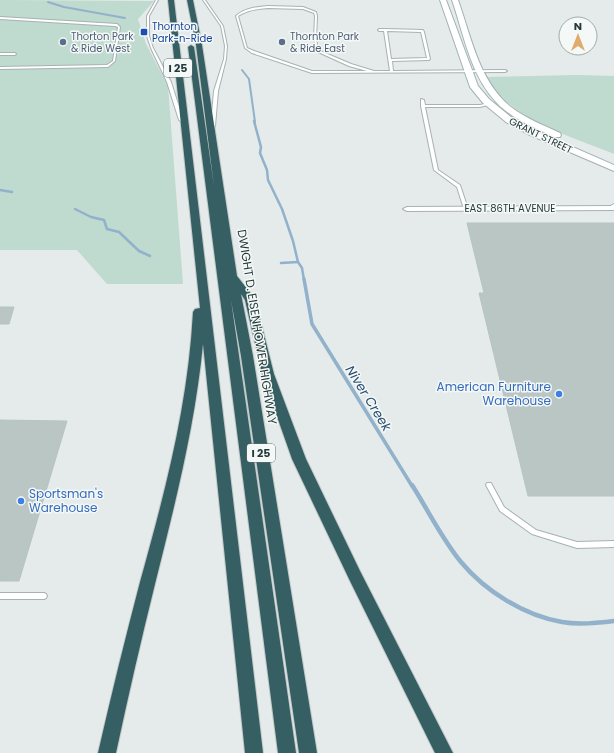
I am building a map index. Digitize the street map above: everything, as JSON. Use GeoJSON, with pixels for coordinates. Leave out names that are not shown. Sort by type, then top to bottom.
{"type":"FeatureCollection","features":[{"type":"Feature","properties":{"kind":"highway","name":"I 25"},"geometry":{"type":"LineString","coordinates":[[171,0],[254,753]]}},
{"type":"Feature","properties":{"kind":"highway"},"geometry":{"type":"LineString","coordinates":[[186,0],[287,753]]}},
{"type":"Feature","properties":{"kind":"highway","name":"DWIGHT D. EISENHOWER HIGHWAY"},"geometry":{"type":"LineString","coordinates":[[190,0],[212,133],[232,278],[247,356],[308,753]]}},
{"type":"Feature","properties":{"kind":"highway"},"geometry":{"type":"LineString","coordinates":[[107,753],[118,699],[171,494],[183,439],[197,349],[200,267]]}},
{"type":"Feature","properties":{"kind":"highway"},"geometry":{"type":"LineString","coordinates":[[232,278],[250,299],[268,374],[299,459],[358,583],[444,753]]}},
{"type":"Feature","properties":{"kind":"highway"},"geometry":{"type":"LineString","coordinates":[[98,753],[118,699]]}},
{"type":"Feature","properties":{"kind":"street","name":"GRANT STREET"},"geometry":{"type":"LineString","coordinates":[[443,0],[474,87],[489,104],[509,120],[533,133],[614,168]]}},
{"type":"Feature","properties":{"kind":"street","name":"GRANT STREET"},"geometry":{"type":"LineString","coordinates":[[455,0],[480,71],[496,97],[514,112],[538,126],[614,159]]}},
{"type":"Feature","properties":{"kind":"street","name":"EAST 86TH AVENUE"},"geometry":{"type":"LineString","coordinates":[[407,209],[613,208]]}},
{"type":"Feature","properties":{"kind":"lane"},"geometry":{"type":"LineString","coordinates":[[157,0],[148,16],[148,36],[152,48],[170,82],[186,136]]}},
{"type":"Feature","properties":{"kind":"lane"},"geometry":{"type":"LineString","coordinates":[[204,0],[222,26],[226,46],[225,59],[216,91],[212,133]]}},
{"type":"Feature","properties":{"kind":"lane"},"geometry":{"type":"LineString","coordinates":[[375,72],[350,65],[317,50],[315,39],[315,12],[303,8],[254,8],[242,11],[238,16],[246,48],[253,52],[312,72],[375,72],[392,72],[505,71]]}},
{"type":"Feature","properties":{"kind":"lane"},"geometry":{"type":"LineString","coordinates":[[0,18],[116,25],[120,27],[114,62],[108,66],[0,68]]}},
{"type":"Feature","properties":{"kind":"lane"},"geometry":{"type":"LineString","coordinates":[[379,30],[419,30],[423,32],[429,59],[390,60]]}},
{"type":"Feature","properties":{"kind":"lane"},"geometry":{"type":"LineString","coordinates":[[385,30],[392,72]]}},
{"type":"Feature","properties":{"kind":"lane"},"geometry":{"type":"LineString","coordinates":[[0,54],[15,54]]}},
{"type":"Feature","properties":{"kind":"lane"},"geometry":{"type":"LineString","coordinates":[[422,100],[436,170],[459,186],[466,209]]}},
{"type":"Feature","properties":{"kind":"lane"},"geometry":{"type":"LineString","coordinates":[[423,106],[480,106],[489,104]]}},
{"type":"Feature","properties":{"kind":"lane"},"geometry":{"type":"LineString","coordinates":[[489,486],[502,509],[534,532],[578,545],[614,544]]}},
{"type":"Feature","properties":{"kind":"lane"},"geometry":{"type":"LineString","coordinates":[[0,596],[44,596]]}},
{"type":"Feature","properties":{"kind":"green space"},"geometry":{"type":"Polygon","coordinates":[[[0,0],[154,1],[138,19],[146,44],[168,86],[183,284],[107,284],[77,250],[0,250],[0,0]]]}},
{"type":"Feature","properties":{"kind":"green space"},"geometry":{"type":"Polygon","coordinates":[[[576,75],[614,76],[614,154],[561,133],[526,115],[510,104],[497,92],[487,77],[576,75]]]}},
{"type":"Feature","properties":{"kind":"building","name":"American Furniture Warehouse"},"geometry":{"type":"Polygon","coordinates":[[[467,223],[614,223],[614,496],[528,496],[479,293],[484,293],[467,223]]]}},
{"type":"Feature","properties":{"kind":"building"},"geometry":{"type":"Polygon","coordinates":[[[0,307],[14,307],[9,324],[0,324],[0,307]]]}},
{"type":"Feature","properties":{"kind":"building","name":"Sportsman's Warehouse"},"geometry":{"type":"Polygon","coordinates":[[[0,420],[67,421],[19,581],[0,581],[0,420]]]}},
{"type":"Feature","properties":{"kind":"waterway","name":"Niver Creek"},"geometry":{"type":"LineString","coordinates":[[48,2],[64,7],[125,18]]}},
{"type":"Feature","properties":{"kind":"waterway","name":"Niver Creek"},"geometry":{"type":"LineString","coordinates":[[242,70],[249,79],[255,122]]}},
{"type":"Feature","properties":{"kind":"waterway","name":"Niver Creek"},"geometry":{"type":"LineString","coordinates":[[254,121],[261,147],[260,153],[267,170],[268,180],[282,209],[293,241],[298,262]]}},
{"type":"Feature","properties":{"kind":"waterway"},"geometry":{"type":"LineString","coordinates":[[0,190],[12,192]]}},
{"type":"Feature","properties":{"kind":"waterway"},"geometry":{"type":"LineString","coordinates":[[75,209],[91,217],[104,220],[107,229],[119,232],[139,251],[150,256]]}},
{"type":"Feature","properties":{"kind":"waterway"},"geometry":{"type":"LineString","coordinates":[[281,263],[298,262]]}},
{"type":"Feature","properties":{"kind":"waterway","name":"Niver Creek"},"geometry":{"type":"LineString","coordinates":[[298,262],[302,268],[304,280]]}},
{"type":"Feature","properties":{"kind":"waterway","name":"Niver Creek"},"geometry":{"type":"LineString","coordinates":[[304,279],[312,324],[412,486]]}},
{"type":"Feature","properties":{"kind":"waterway","name":"Niver Creek"},"geometry":{"type":"LineString","coordinates":[[412,485],[441,534],[461,562],[482,583],[507,601],[534,614],[562,622],[595,623],[614,621]]}},
{"type":"Feature","properties":{"kind":"place","name":"Thornton Park-n-Ride"},"geometry":{"type":"Point","coordinates":[144,32]}},
{"type":"Feature","properties":{"kind":"place","name":"Thorton Park & Ride West"},"geometry":{"type":"Point","coordinates":[63,42]}},
{"type":"Feature","properties":{"kind":"place","name":"Thornton Park & Ride East"},"geometry":{"type":"Point","coordinates":[282,42]}},
{"type":"Feature","properties":{"kind":"place","name":"American Furniture Warehouse"},"geometry":{"type":"Point","coordinates":[559,394]}},
{"type":"Feature","properties":{"kind":"place","name":"Sportsman's Warehouse"},"geometry":{"type":"Point","coordinates":[21,501]}}]}
